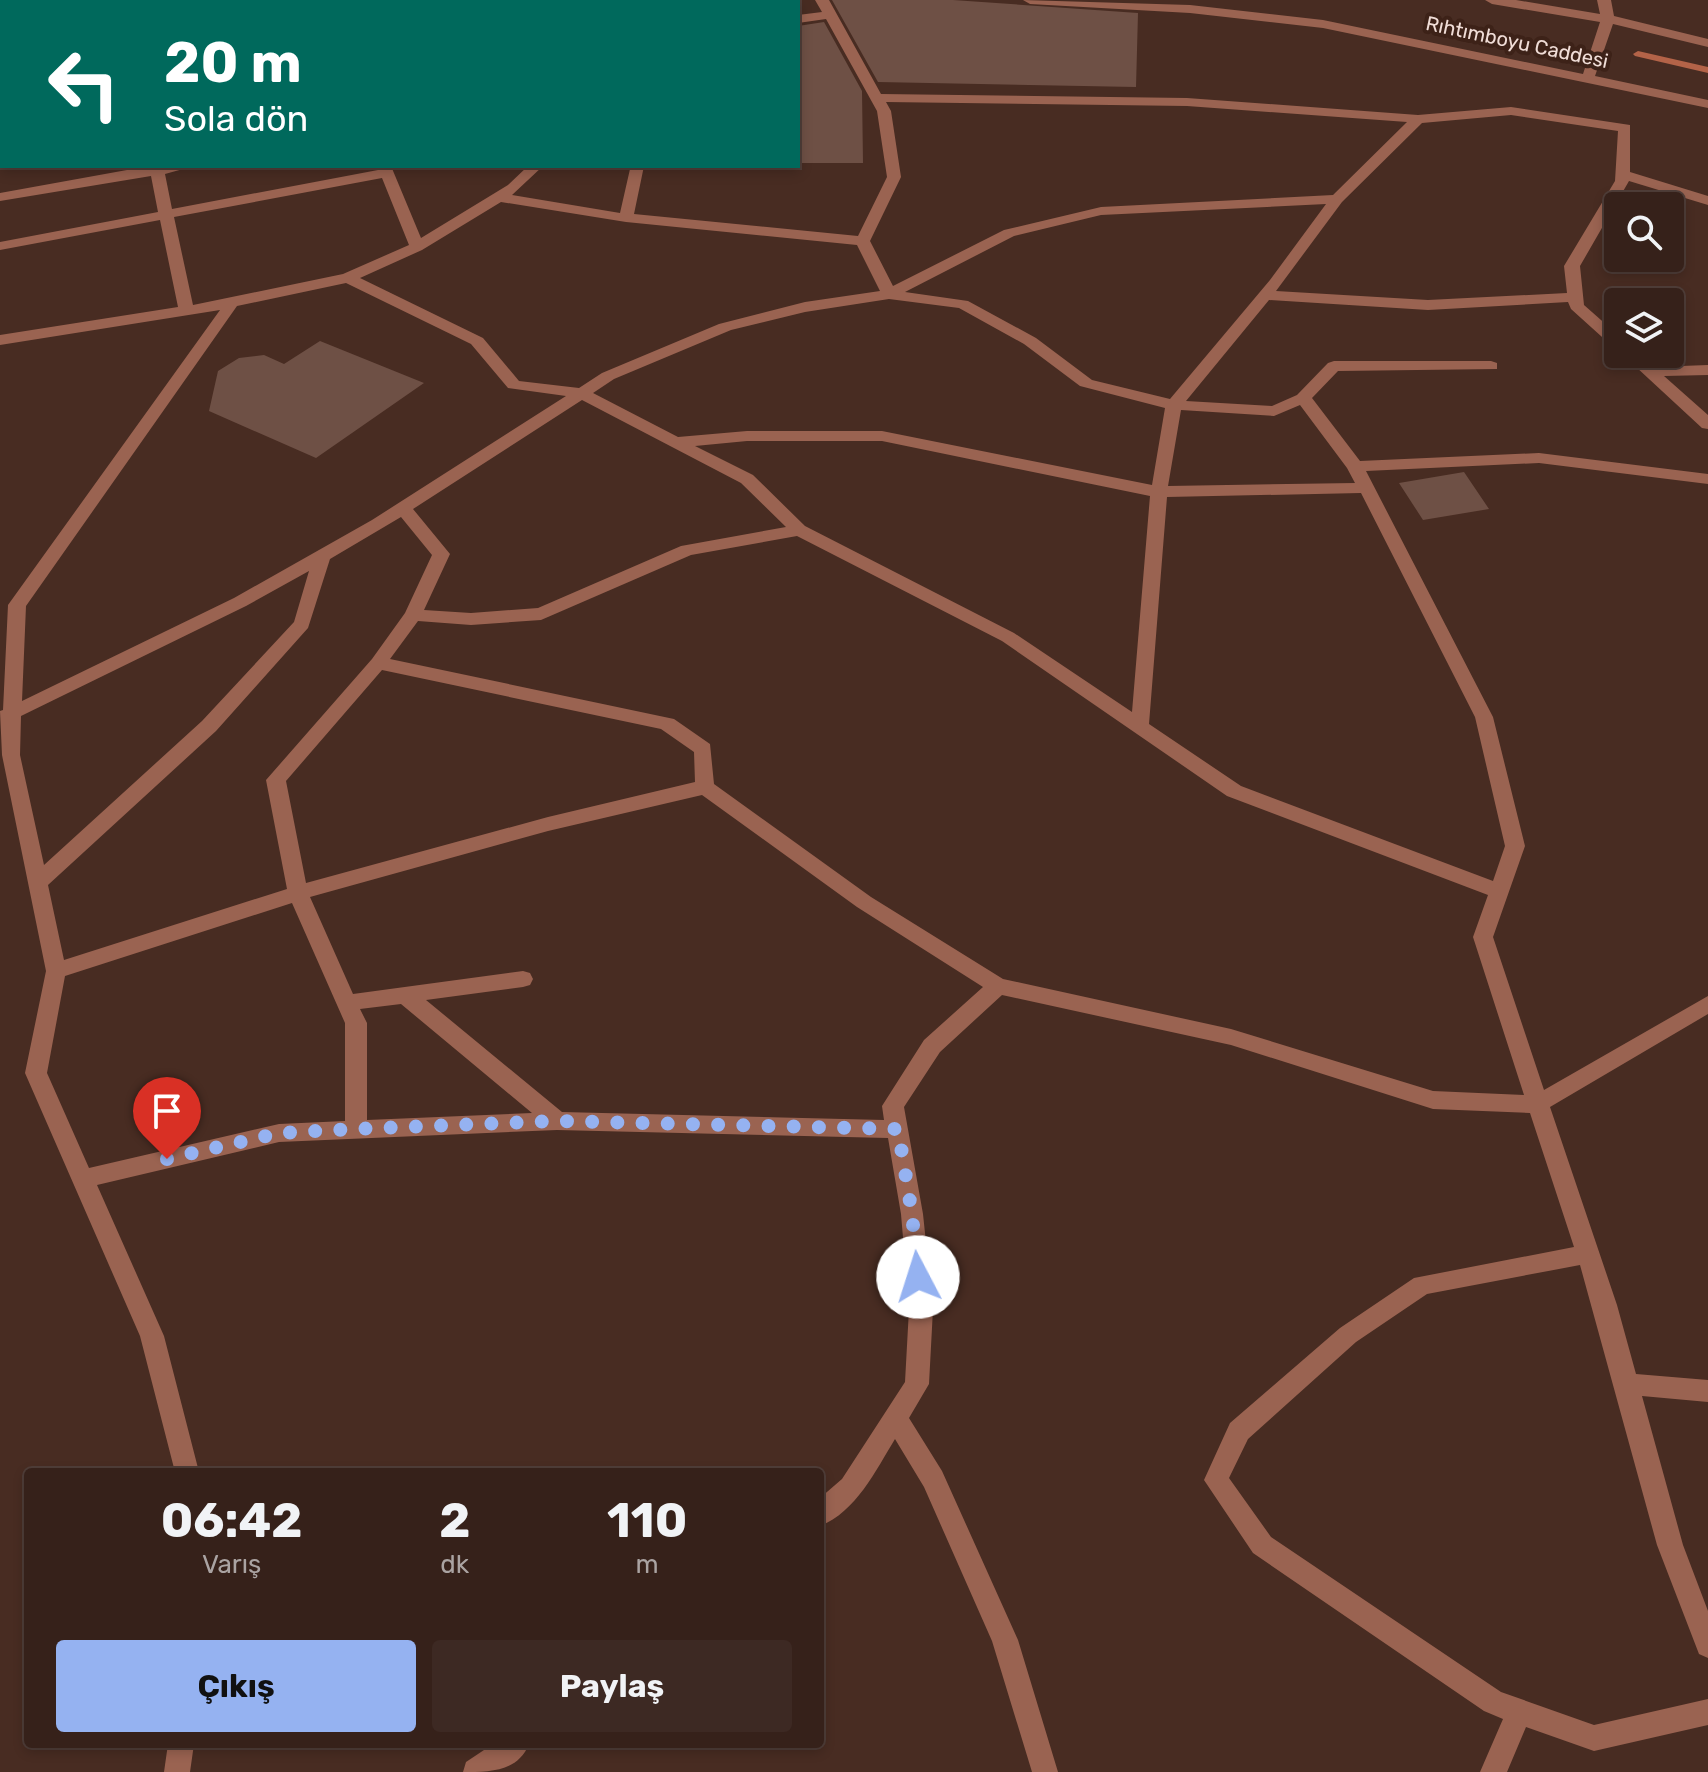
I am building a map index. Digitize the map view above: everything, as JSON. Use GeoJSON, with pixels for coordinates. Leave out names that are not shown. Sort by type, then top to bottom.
{"type":"FeatureCollection","features":[{"type":"Feature","properties":{"kind":"street"},"geometry":{"type":"LineString","coordinates":[[822,0],[884,111],[894,177],[863,241]]}},
{"type":"Feature","properties":{"kind":"street","name":"Rıhtımboyu Caddesi"},"geometry":{"type":"LineString","coordinates":[[1030,0],[1261,15],[1408,40],[1708,104]]}},
{"type":"Feature","properties":{"kind":"street"},"geometry":{"type":"LineString","coordinates":[[1492,0],[1608,19],[1708,43]]}},
{"type":"Feature","properties":{"kind":"street"},"geometry":{"type":"LineString","coordinates":[[1588,78],[1608,19],[1604,0]]}},
{"type":"Feature","properties":{"kind":"street"},"geometry":{"type":"LineString","coordinates":[[800,19],[830,15]]}},
{"type":"Feature","properties":{"kind":"street"},"geometry":{"type":"LineString","coordinates":[[1685,37],[1708,26]]}},
{"type":"Feature","properties":{"kind":"street"},"geometry":{"type":"LineString","coordinates":[[877,98],[1187,102],[1418,119],[1511,111],[1625,128],[1622,181],[1572,266],[1576,306],[1604,331]]}},
{"type":"Feature","properties":{"kind":"street"},"geometry":{"type":"LineString","coordinates":[[1140,725],[1159,492],[1174,405],[1265,295],[1337,199],[1418,119]]}},
{"type":"Feature","properties":{"kind":"street"},"geometry":{"type":"LineString","coordinates":[[0,197],[157,168],[186,309]]}},
{"type":"Feature","properties":{"kind":"street"},"geometry":{"type":"LineString","coordinates":[[1,335],[232,303],[348,278],[417,247],[499,197],[534,168]]}},
{"type":"Feature","properties":{"kind":"street"},"geometry":{"type":"LineString","coordinates":[[626,218],[638,168]]}},
{"type":"Feature","properties":{"kind":"street"},"geometry":{"type":"LineString","coordinates":[[0,246],[385,169],[417,247]]}},
{"type":"Feature","properties":{"kind":"street"},"geometry":{"type":"LineString","coordinates":[[1622,174],[1708,201]]}},
{"type":"Feature","properties":{"kind":"street"},"geometry":{"type":"LineString","coordinates":[[499,197],[626,218],[863,241]]}},
{"type":"Feature","properties":{"kind":"street"},"geometry":{"type":"LineString","coordinates":[[889,294],[1009,233],[1101,211],[1337,199]]}},
{"type":"Feature","properties":{"kind":"street"},"geometry":{"type":"LineString","coordinates":[[863,241],[889,294]]}},
{"type":"Feature","properties":{"kind":"street"},"geometry":{"type":"LineString","coordinates":[[348,278],[477,341],[514,385],[581,393],[747,479],[799,530],[1008,637],[1234,791],[1499,891]]}},
{"type":"Feature","properties":{"kind":"street"},"geometry":{"type":"LineString","coordinates":[[6,717],[240,602],[402,508],[608,376],[725,327],[805,307],[889,294],[963,304],[1030,341],[1086,383],[1174,405],[1274,411],[1303,398],[1334,366],[1491,366]]}},
{"type":"Feature","properties":{"kind":"street"},"geometry":{"type":"LineString","coordinates":[[1265,295],[1428,305],[1575,297]]}},
{"type":"Feature","properties":{"kind":"street"},"geometry":{"type":"LineString","coordinates":[[186,1468],[152,1336],[36,1073],[56,971],[11,755],[6,717],[9,608],[94,501],[232,303]]}},
{"type":"Feature","properties":{"kind":"street"},"geometry":{"type":"LineString","coordinates":[[1646,368],[1708,424]]}},
{"type":"Feature","properties":{"kind":"street"},"geometry":{"type":"LineString","coordinates":[[1650,372],[1708,370]]}},
{"type":"Feature","properties":{"kind":"street"},"geometry":{"type":"LineString","coordinates":[[1303,398],[1355,466],[1484,717],[1515,846],[1483,937],[1588,1254],[1670,1545],[1708,1645]]}},
{"type":"Feature","properties":{"kind":"street"},"geometry":{"type":"LineString","coordinates":[[676,442],[747,436],[882,436],[1159,492],[1366,488]]}},
{"type":"Feature","properties":{"kind":"street"},"geometry":{"type":"LineString","coordinates":[[1355,466],[1539,458],[1708,479]]}},
{"type":"Feature","properties":{"kind":"street"},"geometry":{"type":"LineString","coordinates":[[356,1129],[356,1023],[298,893],[276,780],[378,663],[413,615],[441,554],[402,508]]}},
{"type":"Feature","properties":{"kind":"street"},"geometry":{"type":"LineString","coordinates":[[413,615],[471,619],[541,614],[687,550],[799,530]]}},
{"type":"Feature","properties":{"kind":"street"},"geometry":{"type":"LineString","coordinates":[[38,882],[209,726],[302,624],[322,555]]}},
{"type":"Feature","properties":{"kind":"street"},"geometry":{"type":"LineString","coordinates":[[378,663],[667,724],[703,749],[705,787]]}},
{"type":"Feature","properties":{"kind":"street"},"geometry":{"type":"LineString","coordinates":[[56,971],[298,893],[548,824],[705,787],[864,902],[998,986],[1231,1037],[1433,1100],[1538,1104],[1708,1004]]}},
{"type":"Feature","properties":{"kind":"street"},"geometry":{"type":"LineString","coordinates":[[347,1003],[523,979]]}},
{"type":"Feature","properties":{"kind":"street"},"geometry":{"type":"LineString","coordinates":[[824,1511],[851,1487],[917,1384],[921,1309],[912,1214],[893,1106],[932,1046],[998,986]]}},
{"type":"Feature","properties":{"kind":"street"},"geometry":{"type":"LineString","coordinates":[[405,995],[557,1121]]}},
{"type":"Feature","properties":{"kind":"street"},"geometry":{"type":"LineString","coordinates":[[83,1179],[279,1133],[557,1121],[898,1129]]}},
{"type":"Feature","properties":{"kind":"street"},"geometry":{"type":"LineString","coordinates":[[1588,1254],[1422,1285],[1348,1335],[1239,1431],[1216,1480],[1262,1545],[1493,1702],[1594,1738],[1708,1712]]}},
{"type":"Feature","properties":{"kind":"street"},"geometry":{"type":"LineString","coordinates":[[1627,1384],[1708,1391]]}},
{"type":"Feature","properties":{"kind":"street"},"geometry":{"type":"LineString","coordinates":[[896,1418],[933,1479],[1005,1640],[1045,1772]]}},
{"type":"Feature","properties":{"kind":"street"},"geometry":{"type":"LineString","coordinates":[[1493,1772],[1520,1711]]}},
{"type":"Feature","properties":{"kind":"street"},"geometry":{"type":"LineString","coordinates":[[177,1772],[180,1748]]}},
{"type":"Feature","properties":{"kind":"street"},"geometry":{"type":"LineString","coordinates":[[476,1772],[510,1748]]}},
{"type":"Feature","properties":{"kind":"building"},"geometry":{"type":"Polygon","coordinates":[[[832,0],[953,0],[1138,13],[1136,87],[878,82],[832,0]]]}},
{"type":"Feature","properties":{"kind":"building"},"geometry":{"type":"Polygon","coordinates":[[[824,22],[862,91],[863,163],[800,163],[800,26],[824,22]]]}},
{"type":"Feature","properties":{"kind":"building"},"geometry":{"type":"Polygon","coordinates":[[[320,341],[424,383],[316,458],[209,411],[218,371],[239,358],[264,355],[284,364],[320,341]]]}},
{"type":"Feature","properties":{"kind":"building"},"geometry":{"type":"Polygon","coordinates":[[[1464,472],[1489,509],[1423,520],[1399,483],[1464,472]]]}},
{"type":"Feature","properties":{"kind":"waterway"},"geometry":{"type":"LineString","coordinates":[[1638,54],[1708,70]]}},
{"type":"Feature","properties":{"kind":"route"},"geometry":{"type":"LineString","coordinates":[[167,1159],[279,1133],[356,1129],[557,1121],[898,1129],[912,1214],[918,1277]]}}]}
